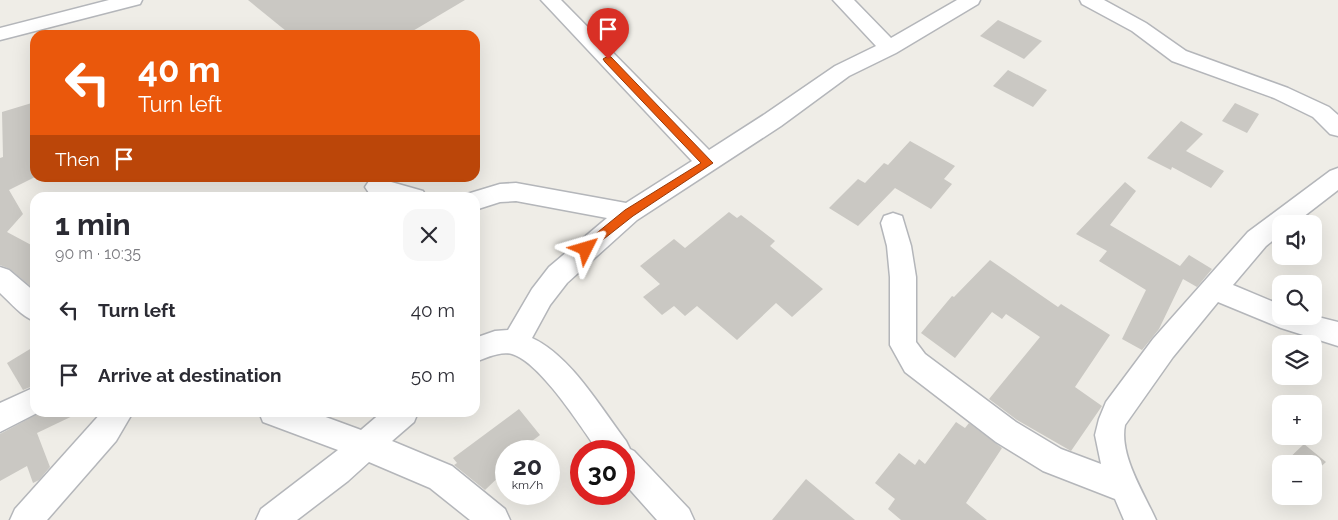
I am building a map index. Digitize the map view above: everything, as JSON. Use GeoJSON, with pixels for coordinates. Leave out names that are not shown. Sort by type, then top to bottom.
{"type":"FeatureCollection","features":[{"type":"Feature","properties":{"kind":"street"},"geometry":{"type":"LineString","coordinates":[[0,34],[133,0]]}},
{"type":"Feature","properties":{"kind":"street"},"geometry":{"type":"LineString","coordinates":[[550,0],[708,163]]}},
{"type":"Feature","properties":{"kind":"street"},"geometry":{"type":"LineString","coordinates":[[842,0],[860,16],[889,48]]}},
{"type":"Feature","properties":{"kind":"street"},"geometry":{"type":"LineString","coordinates":[[515,343],[541,297],[558,275],[629,213],[708,163],[842,71],[889,48],[971,0]]}},
{"type":"Feature","properties":{"kind":"street"},"geometry":{"type":"LineString","coordinates":[[1089,0],[1139,27],[1179,56],[1280,93],[1321,112],[1338,128]]}},
{"type":"Feature","properties":{"kind":"street"},"geometry":{"type":"LineString","coordinates":[[1140,520],[1124,487],[1110,438],[1111,423],[1116,412],[1163,348],[1256,239],[1338,177]]}},
{"type":"Feature","properties":{"kind":"street"},"geometry":{"type":"LineString","coordinates":[[374,187],[393,192]]}},
{"type":"Feature","properties":{"kind":"street"},"geometry":{"type":"LineString","coordinates":[[480,199],[500,193],[516,192],[629,213]]}},
{"type":"Feature","properties":{"kind":"street"},"geometry":{"type":"LineString","coordinates":[[893,224],[899,246],[903,277],[903,345],[915,363],[1006,432],[1053,461],[1124,487]]}},
{"type":"Feature","properties":{"kind":"street"},"geometry":{"type":"LineString","coordinates":[[0,278],[30,303]]}},
{"type":"Feature","properties":{"kind":"street"},"geometry":{"type":"LineString","coordinates":[[1213,288],[1257,308],[1338,334]]}},
{"type":"Feature","properties":{"kind":"street"},"geometry":{"type":"LineString","coordinates":[[480,348],[492,343],[515,343],[537,353],[561,379],[608,440]]}},
{"type":"Feature","properties":{"kind":"street"},"geometry":{"type":"LineString","coordinates":[[0,418],[30,403]]}},
{"type":"Feature","properties":{"kind":"street"},"geometry":{"type":"LineString","coordinates":[[26,520],[116,417]]}},
{"type":"Feature","properties":{"kind":"street"},"geometry":{"type":"LineString","coordinates":[[286,417],[364,448],[406,461],[441,476],[494,520]]}},
{"type":"Feature","properties":{"kind":"street"},"geometry":{"type":"LineString","coordinates":[[272,520],[337,471],[398,417]]}},
{"type":"Feature","properties":{"kind":"street"},"geometry":{"type":"LineString","coordinates":[[635,472],[678,520]]}},
{"type":"Feature","properties":{"kind":"building"},"geometry":{"type":"Polygon","coordinates":[[[248,0],[465,0],[414,30],[285,30],[248,0]]]}},
{"type":"Feature","properties":{"kind":"building"},"geometry":{"type":"Polygon","coordinates":[[[998,20],[1042,41],[1024,59],[980,36],[998,20]]]}},
{"type":"Feature","properties":{"kind":"building"},"geometry":{"type":"Polygon","coordinates":[[[1008,70],[1047,90],[1033,107],[993,86],[1008,70]]]}},
{"type":"Feature","properties":{"kind":"building"},"geometry":{"type":"Polygon","coordinates":[[[1235,103],[1259,114],[1247,133],[1222,121],[1235,103]]]}},
{"type":"Feature","properties":{"kind":"building"},"geometry":{"type":"Polygon","coordinates":[[[30,104],[30,180],[9,190],[23,214],[7,232],[30,244],[30,286],[10,269],[0,265],[0,158],[3,157],[2,112],[30,104]]]}},
{"type":"Feature","properties":{"kind":"building"},"geometry":{"type":"Polygon","coordinates":[[[1181,121],[1203,134],[1186,151],[1224,171],[1211,188],[1172,167],[1171,170],[1147,158],[1181,121]]]}},
{"type":"Feature","properties":{"kind":"building"},"geometry":{"type":"Polygon","coordinates":[[[910,141],[955,166],[944,179],[952,184],[931,209],[895,188],[858,226],[829,208],[858,179],[865,183],[884,163],[888,165],[910,141]]]}},
{"type":"Feature","properties":{"kind":"building"},"geometry":{"type":"Polygon","coordinates":[[[1125,182],[1136,191],[1110,225],[1180,266],[1189,255],[1212,269],[1197,287],[1183,279],[1159,329],[1142,350],[1122,339],[1146,290],[1099,261],[1107,251],[1076,234],[1125,182]]]}},
{"type":"Feature","properties":{"kind":"building"},"geometry":{"type":"Polygon","coordinates":[[[729,212],[737,218],[741,215],[775,241],[770,246],[823,289],[792,317],[776,303],[737,340],[697,306],[685,316],[674,306],[662,315],[643,297],[660,284],[640,266],[674,239],[685,248],[729,212]]]}},
{"type":"Feature","properties":{"kind":"building"},"geometry":{"type":"Polygon","coordinates":[[[990,260],[1058,307],[1061,304],[1110,335],[1075,387],[1102,406],[1071,451],[1017,420],[989,399],[1040,337],[1006,314],[1002,319],[992,312],[955,358],[921,333],[952,296],[954,297],[990,260]]]}},
{"type":"Feature","properties":{"kind":"building"},"geometry":{"type":"Polygon","coordinates":[[[30,349],[30,387],[23,390],[7,363],[30,349]]]}},
{"type":"Feature","properties":{"kind":"building"},"geometry":{"type":"Polygon","coordinates":[[[519,409],[540,435],[533,440],[495,440],[495,480],[485,490],[454,465],[457,463],[453,458],[519,409]]]}},
{"type":"Feature","properties":{"kind":"building"},"geometry":{"type":"Polygon","coordinates":[[[32,417],[71,417],[37,433],[50,467],[39,480],[33,483],[27,466],[0,481],[0,434],[32,417]]]}},
{"type":"Feature","properties":{"kind":"building"},"geometry":{"type":"Polygon","coordinates":[[[956,422],[965,428],[969,423],[1002,448],[966,503],[987,520],[901,520],[888,509],[895,499],[875,483],[899,453],[915,465],[919,459],[925,464],[956,422]]]}},
{"type":"Feature","properties":{"kind":"building"},"geometry":{"type":"Polygon","coordinates":[[[1305,445],[1317,455],[1292,455],[1305,445]]]}},
{"type":"Feature","properties":{"kind":"building"},"geometry":{"type":"Polygon","coordinates":[[[806,479],[855,520],[772,520],[806,479]]]}},
{"type":"Feature","properties":{"kind":"route"},"geometry":{"type":"LineString","coordinates":[[586,249],[629,213],[708,163],[608,59]]}}]}
